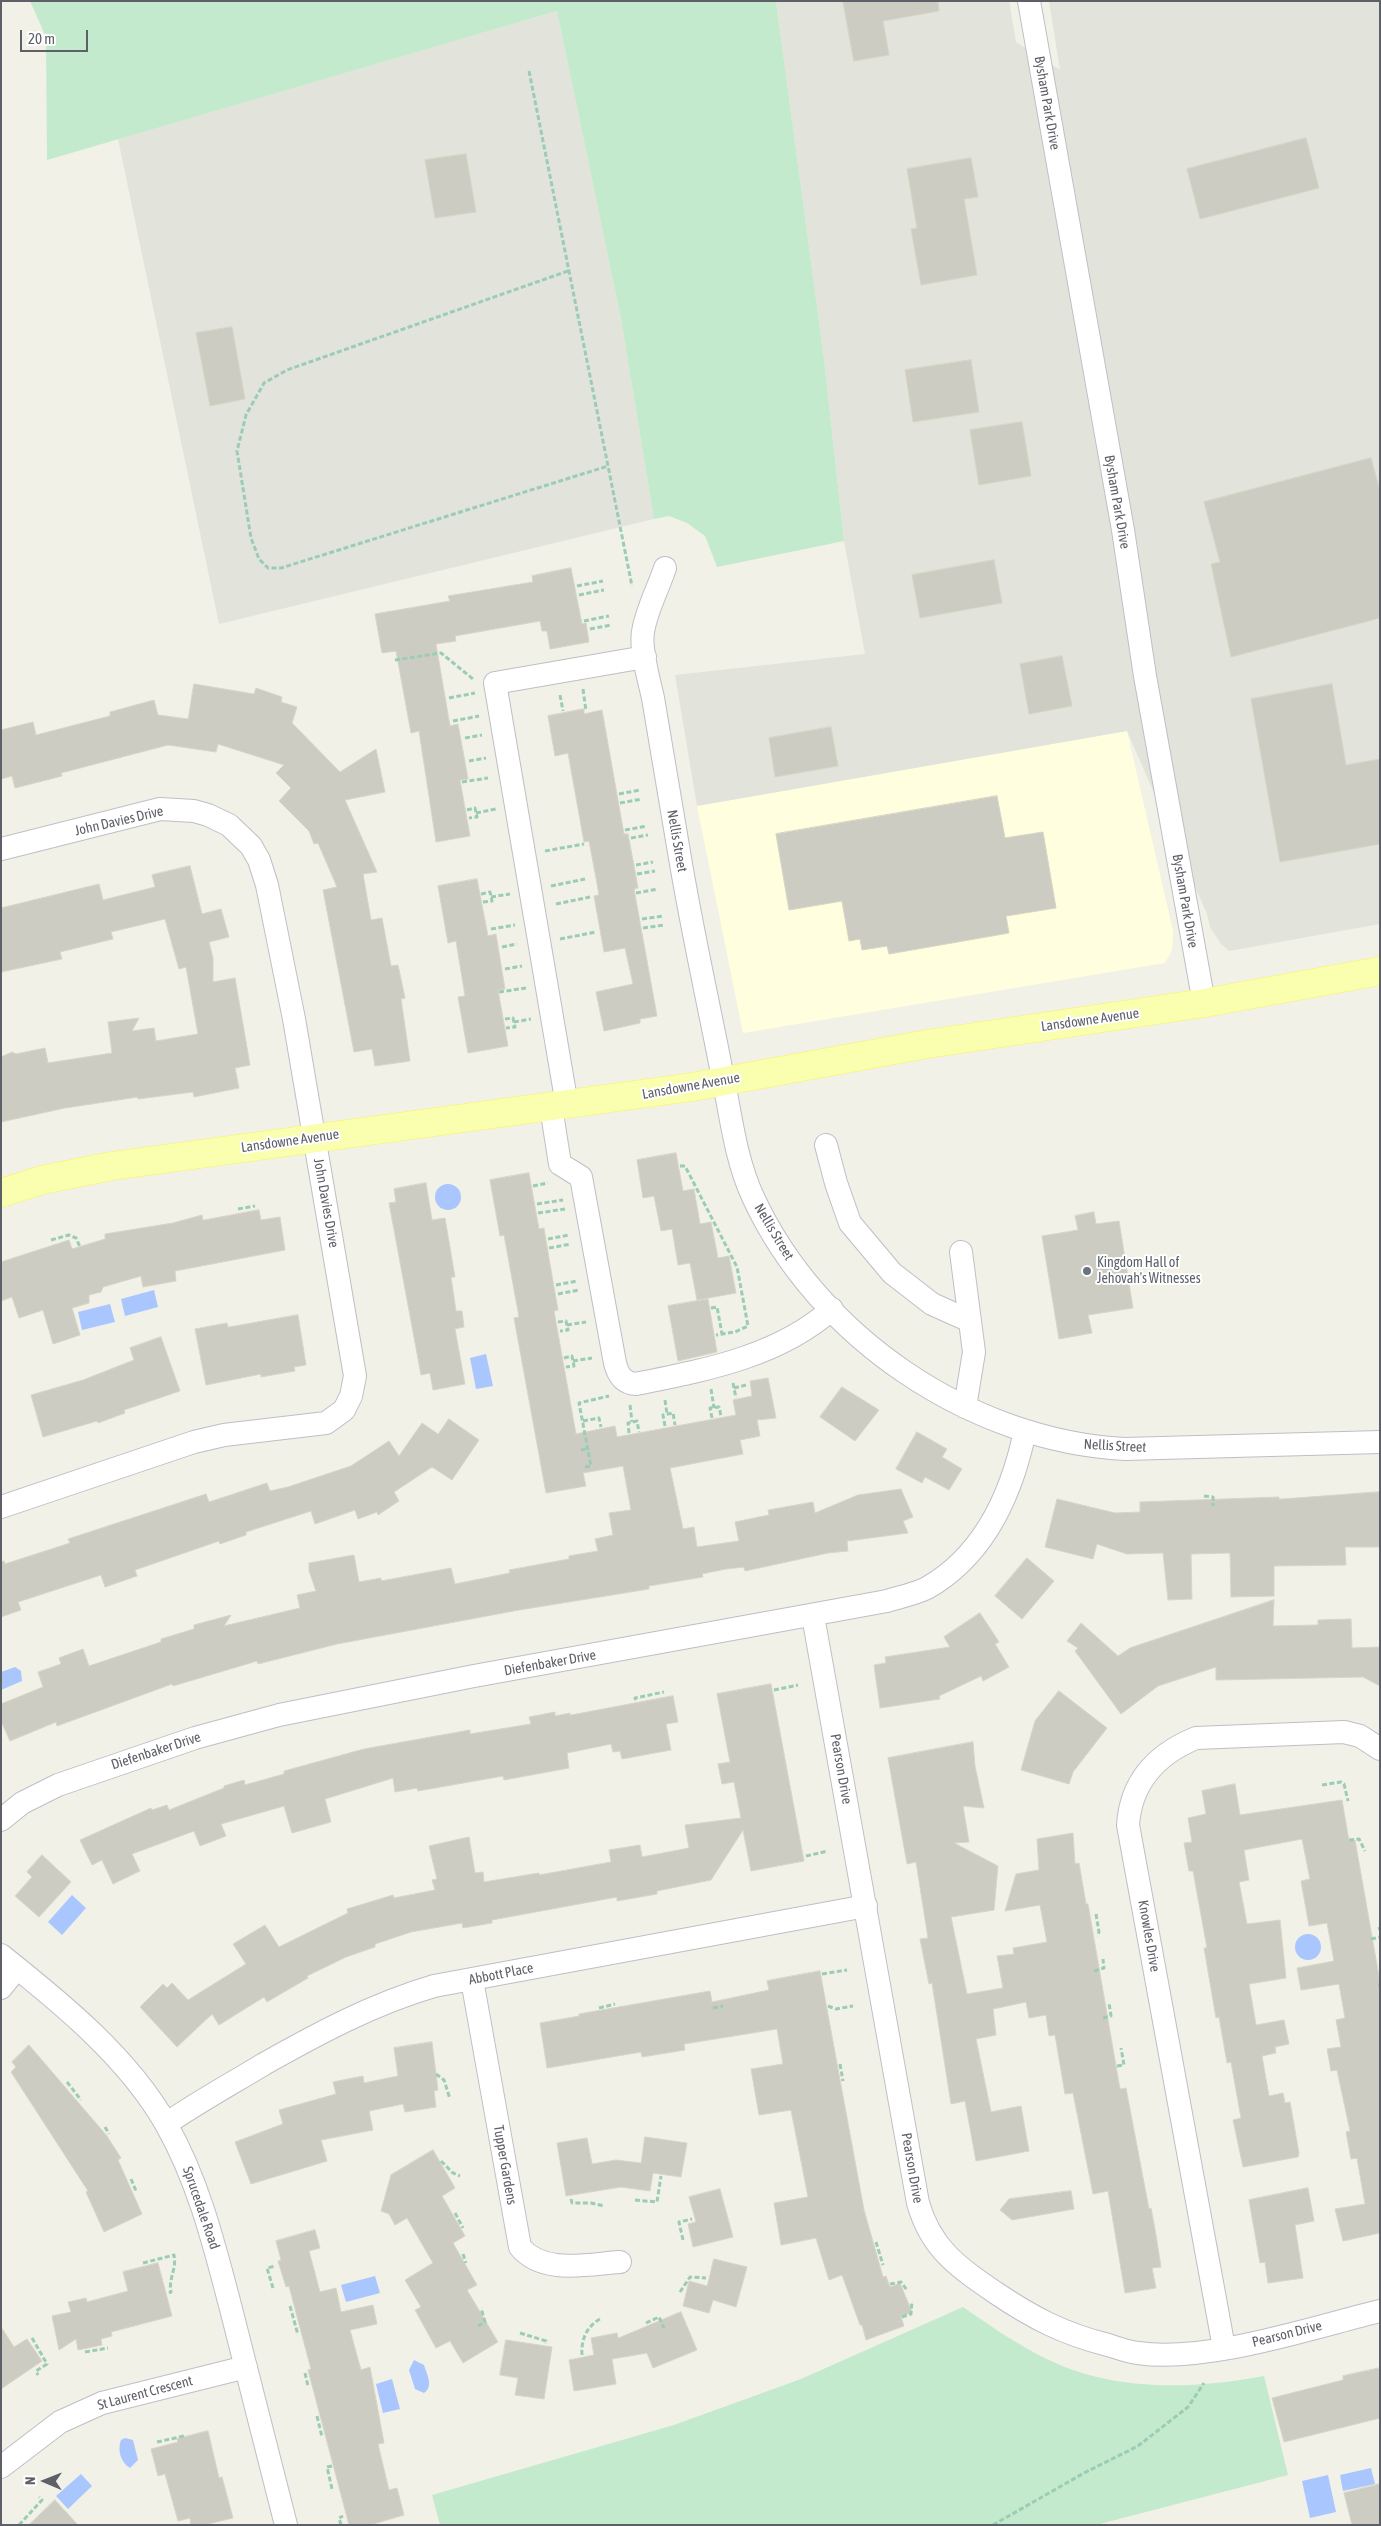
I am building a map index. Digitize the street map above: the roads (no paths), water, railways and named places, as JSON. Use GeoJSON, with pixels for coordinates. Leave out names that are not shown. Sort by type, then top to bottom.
{"type":"FeatureCollection","features":[{"type":"Feature","properties":{"kind":"main road","name":"Lansdowne Avenue"},"geometry":{"type":"LineString","coordinates":[[1,1193],[42,1180],[112,1166],[559,1106],[724,1081],[926,1044],[1204,1003],[1380,971]]}},
{"type":"Feature","properties":{"kind":"street","name":"Bysham Park Drive"},"geometry":{"type":"LineString","coordinates":[[1029,1],[1121,521],[1146,685],[1204,1003]]}},
{"type":"Feature","properties":{"kind":"street","name":"Nellis Street"},"geometry":{"type":"LineString","coordinates":[[665,568],[642,633],[685,889],[735,1141],[752,1196],[770,1231],[813,1290],[887,1359],[915,1379],[965,1407],[1025,1431],[1069,1443],[1124,1449],[1380,1442]]}},
{"type":"Feature","properties":{"kind":"street"},"geometry":{"type":"LineString","coordinates":[[645,657],[495,683],[540,943],[559,1106],[560,1164],[581,1177],[617,1372],[624,1381],[636,1384],[719,1367],[782,1342],[812,1327],[832,1309]]}},
{"type":"Feature","properties":{"kind":"street","name":"John Davies Drive"},"geometry":{"type":"LineString","coordinates":[[1,849],[160,809],[194,811],[229,825],[250,846],[259,860],[267,885],[315,1139],[355,1376],[351,1396],[344,1410],[326,1423],[255,1430],[194,1442],[1,1508]]}},
{"type":"Feature","properties":{"kind":"street"},"geometry":{"type":"LineString","coordinates":[[826,1145],[850,1223],[892,1273],[932,1304],[970,1321]]}},
{"type":"Feature","properties":{"kind":"street"},"geometry":{"type":"LineString","coordinates":[[962,1252],[974,1352],[965,1407]]}},
{"type":"Feature","properties":{"kind":"street","name":"Diefenbaker Drive"},"geometry":{"type":"LineString","coordinates":[[1,1820],[22,1804],[58,1785],[195,1738],[279,1715],[474,1676],[887,1602],[926,1588],[952,1569],[995,1521],[1015,1476],[1025,1431]]}},
{"type":"Feature","properties":{"kind":"street","name":"Pearson Drive"},"geometry":{"type":"LineString","coordinates":[[813,1616],[918,2203],[924,2222],[943,2251],[960,2269],[1043,2323],[1071,2335],[1136,2353],[1176,2354],[1224,2348],[1380,2311]]}},
{"type":"Feature","properties":{"kind":"street","name":"Knowles Drive"},"geometry":{"type":"LineString","coordinates":[[1224,2348],[1128,1825],[1130,1806],[1144,1774],[1155,1761],[1181,1744],[1196,1738],[1344,1732],[1360,1736],[1380,1749]]}},
{"type":"Feature","properties":{"kind":"street","name":"Abbott Place"},"geometry":{"type":"LineString","coordinates":[[166,2124],[209,2096],[292,2048],[368,2009],[416,1992],[866,1906]]}},
{"type":"Feature","properties":{"kind":"street"},"geometry":{"type":"LineString","coordinates":[[1,1988],[9,1961]]}},
{"type":"Feature","properties":{"kind":"street","name":"Sprucedale Road"},"geometry":{"type":"LineString","coordinates":[[9,1961],[86,2026],[124,2067],[166,2124],[188,2169],[204,2212],[286,2525]]}},
{"type":"Feature","properties":{"kind":"street","name":"Tupper Gardens"},"geometry":{"type":"LineString","coordinates":[[472,1980],[520,2247],[526,2255],[547,2264],[620,2262]]}},
{"type":"Feature","properties":{"kind":"street","name":"St Laurent Crescent"},"geometry":{"type":"LineString","coordinates":[[1,2467],[60,2422],[102,2403],[246,2367]]}},
{"type":"Feature","properties":{"kind":"water"},"geometry":{"type":"Polygon","coordinates":[[[448,1184],[457,1188],[461,1197],[457,1206],[448,1210],[439,1206],[435,1197],[439,1188],[448,1184]]]}},
{"type":"Feature","properties":{"kind":"water"},"geometry":{"type":"Polygon","coordinates":[[[154,1290],[158,1307],[125,1316],[121,1299],[154,1290]]]}},
{"type":"Feature","properties":{"kind":"water"},"geometry":{"type":"Polygon","coordinates":[[[110,1304],[115,1322],[82,1330],[78,1312],[110,1304]]]}},
{"type":"Feature","properties":{"kind":"water"},"geometry":{"type":"Polygon","coordinates":[[[486,1354],[493,1386],[476,1389],[470,1358],[486,1354]]]}},
{"type":"Feature","properties":{"kind":"water"},"geometry":{"type":"Polygon","coordinates":[[[15,1667],[21,1671],[22,1681],[1,1690],[1,1672],[15,1667]]]}},
{"type":"Feature","properties":{"kind":"water"},"geometry":{"type":"Polygon","coordinates":[[[72,1895],[86,1908],[62,1935],[48,1922],[72,1895]]]}},
{"type":"Feature","properties":{"kind":"water"},"geometry":{"type":"Polygon","coordinates":[[[1308,1934],[1317,1938],[1321,1947],[1317,1956],[1308,1960],[1299,1956],[1295,1947],[1299,1938],[1308,1934]]]}},
{"type":"Feature","properties":{"kind":"water"},"geometry":{"type":"Polygon","coordinates":[[[375,2276],[380,2293],[346,2302],[341,2285],[375,2276]]]}},
{"type":"Feature","properties":{"kind":"water"},"geometry":{"type":"Polygon","coordinates":[[[414,2360],[424,2365],[428,2376],[429,2387],[424,2393],[415,2389],[409,2370],[414,2360]]]}},
{"type":"Feature","properties":{"kind":"water"},"geometry":{"type":"Polygon","coordinates":[[[392,2379],[400,2409],[383,2413],[376,2384],[392,2379]]]}},
{"type":"Feature","properties":{"kind":"water"},"geometry":{"type":"Polygon","coordinates":[[[125,2438],[133,2440],[138,2460],[130,2468],[122,2460],[120,2452],[121,2440],[125,2438]]]}},
{"type":"Feature","properties":{"kind":"water"},"geometry":{"type":"Polygon","coordinates":[[[1371,2468],[1375,2484],[1343,2491],[1340,2475],[1371,2468]]]}},
{"type":"Feature","properties":{"kind":"water"},"geometry":{"type":"Polygon","coordinates":[[[81,2474],[92,2486],[68,2509],[56,2496],[81,2474]]]}},
{"type":"Feature","properties":{"kind":"water"},"geometry":{"type":"Polygon","coordinates":[[[1328,2475],[1336,2512],[1310,2518],[1302,2481],[1328,2475]]]}},
{"type":"Feature","properties":{"kind":"place","name":"Kingdom Hall of Jehovah's Witnesses"},"geometry":{"type":"Point","coordinates":[1087,1271]}}]}
